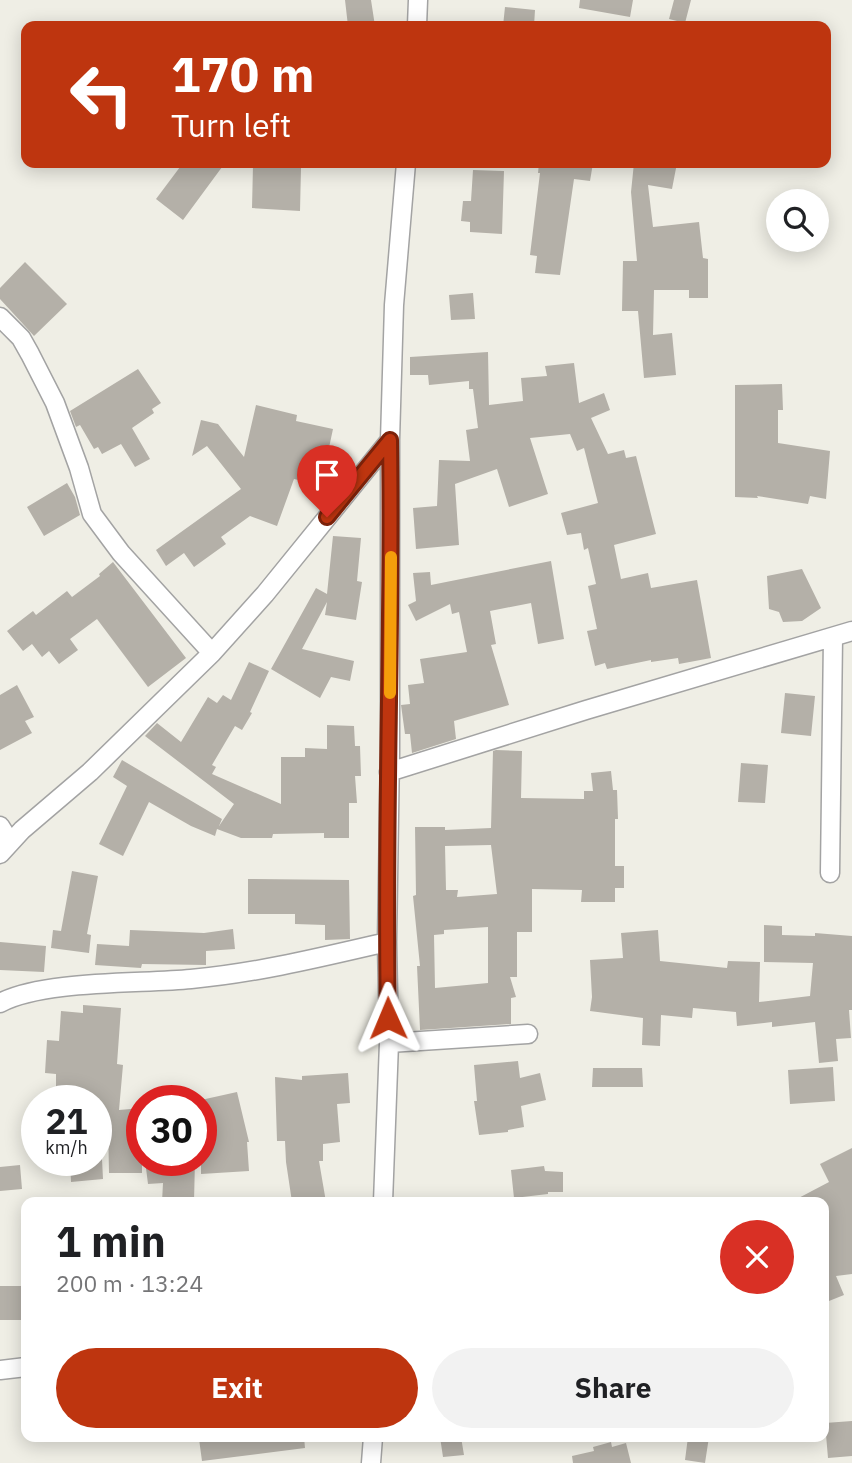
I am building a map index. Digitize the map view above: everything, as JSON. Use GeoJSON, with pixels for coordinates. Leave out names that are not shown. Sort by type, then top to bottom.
{"type":"FeatureCollection","features":[{"type":"Feature","properties":{"kind":"street"},"geometry":{"type":"LineString","coordinates":[[417,21],[418,0]]}},
{"type":"Feature","properties":{"kind":"street"},"geometry":{"type":"LineString","coordinates":[[383,1197],[389,1043],[387,942],[390,440],[394,305],[406,168]]}},
{"type":"Feature","properties":{"kind":"street"},"geometry":{"type":"LineString","coordinates":[[0,317],[26,346],[55,403],[79,468],[92,514],[121,553],[212,653]]}},
{"type":"Feature","properties":{"kind":"street"},"geometry":{"type":"LineString","coordinates":[[3,841],[90,772],[212,653],[265,594],[390,440]]}},
{"type":"Feature","properties":{"kind":"street"},"geometry":{"type":"LineString","coordinates":[[389,772],[852,631]]}},
{"type":"Feature","properties":{"kind":"street"},"geometry":{"type":"LineString","coordinates":[[830,873],[833,637]]}},
{"type":"Feature","properties":{"kind":"street"},"geometry":{"type":"LineString","coordinates":[[0,1003],[45,990],[192,979],[278,967],[387,942]]}},
{"type":"Feature","properties":{"kind":"street"},"geometry":{"type":"LineString","coordinates":[[389,1043],[528,1034]]}},
{"type":"Feature","properties":{"kind":"street"},"geometry":{"type":"LineString","coordinates":[[0,1370],[21,1368]]}},
{"type":"Feature","properties":{"kind":"street"},"geometry":{"type":"LineString","coordinates":[[372,1463],[373,1442]]}},
{"type":"Feature","properties":{"kind":"building"},"geometry":{"type":"Polygon","coordinates":[[[345,0],[371,0],[374,21],[347,21],[345,0]]]}},
{"type":"Feature","properties":{"kind":"building"},"geometry":{"type":"Polygon","coordinates":[[[580,0],[633,0],[630,17],[579,8],[580,0]]]}},
{"type":"Feature","properties":{"kind":"building"},"geometry":{"type":"Polygon","coordinates":[[[674,0],[691,0],[686,21],[669,19],[674,0]]]}},
{"type":"Feature","properties":{"kind":"building"},"geometry":{"type":"Polygon","coordinates":[[[505,7],[535,10],[534,21],[504,21],[505,7]]]}},
{"type":"Feature","properties":{"kind":"building"},"geometry":{"type":"Polygon","coordinates":[[[179,168],[221,168],[183,220],[156,199],[179,168]]]}},
{"type":"Feature","properties":{"kind":"building"},"geometry":{"type":"Polygon","coordinates":[[[253,168],[301,168],[300,211],[252,208],[253,168]]]}},
{"type":"Feature","properties":{"kind":"building"},"geometry":{"type":"Polygon","coordinates":[[[538,168],[592,168],[590,181],[574,179],[560,275],[535,273],[537,256],[530,255],[538,168]]]}},
{"type":"Feature","properties":{"kind":"building"},"geometry":{"type":"Polygon","coordinates":[[[633,168],[676,168],[672,189],[648,185],[653,227],[699,222],[703,258],[708,259],[708,298],[689,298],[689,290],[654,290],[653,335],[672,333],[676,375],[644,378],[638,311],[622,311],[623,261],[637,261],[631,192],[633,168]]]}},
{"type":"Feature","properties":{"kind":"building"},"geometry":{"type":"Polygon","coordinates":[[[473,170],[504,171],[502,234],[470,232],[470,222],[461,221],[463,201],[471,201],[473,170]]]}},
{"type":"Feature","properties":{"kind":"building"},"geometry":{"type":"Polygon","coordinates":[[[25,262],[67,304],[34,336],[0,299],[0,288],[25,262]]]}},
{"type":"Feature","properties":{"kind":"building"},"geometry":{"type":"Polygon","coordinates":[[[473,293],[475,319],[451,320],[449,295],[473,293]]]}},
{"type":"Feature","properties":{"kind":"building"},"geometry":{"type":"Polygon","coordinates":[[[488,352],[489,405],[523,401],[521,378],[547,376],[545,366],[574,363],[579,403],[604,393],[610,410],[591,418],[608,454],[624,450],[626,458],[636,456],[656,534],[614,545],[621,579],[648,573],[651,588],[697,580],[711,658],[679,664],[678,658],[651,660],[607,669],[605,663],[595,666],[587,631],[597,629],[588,586],[596,584],[588,548],[584,550],[581,533],[567,535],[561,513],[598,503],[584,448],[577,451],[570,434],[530,438],[548,494],[509,507],[497,469],[455,484],[459,545],[416,549],[413,508],[437,506],[439,460],[470,461],[466,430],[478,428],[473,389],[469,389],[469,381],[429,385],[428,375],[410,375],[410,357],[488,352]]]}},
{"type":"Feature","properties":{"kind":"building"},"geometry":{"type":"Polygon","coordinates":[[[138,369],[161,403],[152,409],[154,413],[132,428],[150,459],[135,467],[121,444],[102,454],[98,447],[94,449],[80,425],[76,427],[70,411],[138,369]]]}},
{"type":"Feature","properties":{"kind":"building"},"geometry":{"type":"Polygon","coordinates":[[[782,384],[783,410],[778,410],[778,443],[830,451],[826,499],[810,496],[808,504],[757,496],[758,498],[735,497],[735,385],[782,384]]]}},
{"type":"Feature","properties":{"kind":"building"},"geometry":{"type":"Polygon","coordinates":[[[256,405],[297,415],[296,421],[333,429],[321,485],[294,479],[277,526],[250,516],[221,537],[226,544],[194,567],[184,553],[166,566],[156,550],[241,489],[207,446],[192,456],[201,420],[218,424],[244,457],[256,405]]]}},
{"type":"Feature","properties":{"kind":"building"},"geometry":{"type":"Polygon","coordinates":[[[67,483],[75,497],[80,515],[44,536],[27,507],[67,483]]]}},
{"type":"Feature","properties":{"kind":"building"},"geometry":{"type":"Polygon","coordinates":[[[333,536],[361,538],[357,581],[362,582],[356,620],[325,615],[327,602],[302,649],[354,661],[350,681],[331,677],[320,698],[271,669],[316,588],[327,594],[333,536]]]}},
{"type":"Feature","properties":{"kind":"building"},"geometry":{"type":"Polygon","coordinates":[[[551,561],[564,639],[538,644],[531,603],[490,611],[496,644],[491,645],[509,705],[454,721],[456,739],[412,753],[410,734],[405,734],[401,705],[410,704],[408,685],[424,683],[420,659],[467,652],[459,612],[452,614],[450,604],[416,621],[408,605],[416,601],[413,573],[430,572],[431,585],[551,561]]]}},
{"type":"Feature","properties":{"kind":"building"},"geometry":{"type":"Polygon","coordinates":[[[113,562],[186,658],[148,687],[97,619],[70,639],[78,650],[59,664],[49,651],[42,657],[32,644],[23,651],[7,631],[33,611],[36,615],[67,591],[72,597],[100,576],[113,562]]]}},
{"type":"Feature","properties":{"kind":"building"},"geometry":{"type":"Polygon","coordinates":[[[802,569],[821,608],[802,621],[783,622],[779,612],[769,609],[767,576],[802,569]]]}},
{"type":"Feature","properties":{"kind":"building"},"geometry":{"type":"Polygon","coordinates":[[[249,662],[269,671],[250,712],[252,713],[242,730],[235,726],[212,765],[216,767],[212,774],[281,804],[281,757],[305,757],[305,748],[327,749],[327,725],[354,726],[355,746],[360,746],[361,776],[355,776],[357,803],[349,803],[349,838],[324,838],[324,833],[241,838],[217,829],[215,836],[191,826],[149,802],[123,856],[99,844],[127,786],[113,777],[122,760],[222,819],[219,826],[234,804],[145,736],[157,723],[181,742],[208,697],[217,703],[223,695],[231,700],[249,662]]]}},
{"type":"Feature","properties":{"kind":"building"},"geometry":{"type":"Polygon","coordinates":[[[17,685],[34,717],[25,721],[32,733],[0,750],[0,695],[17,685]]]}},
{"type":"Feature","properties":{"kind":"building"},"geometry":{"type":"Polygon","coordinates":[[[785,693],[815,696],[811,736],[781,733],[785,693]]]}},
{"type":"Feature","properties":{"kind":"building"},"geometry":{"type":"Polygon","coordinates":[[[493,751],[522,751],[521,798],[584,799],[584,791],[593,791],[591,773],[611,771],[613,790],[617,790],[615,866],[624,866],[624,888],[615,888],[615,902],[581,902],[582,890],[532,889],[532,932],[517,932],[517,977],[510,977],[516,997],[511,998],[511,1024],[420,1030],[417,966],[420,966],[413,896],[416,895],[415,827],[445,827],[445,830],[491,828],[493,751]],[[491,845],[445,846],[446,890],[458,890],[457,897],[497,894],[491,845]],[[488,927],[444,930],[444,934],[434,935],[435,988],[488,983],[488,927]]]}},
{"type":"Feature","properties":{"kind":"building"},"geometry":{"type":"Polygon","coordinates":[[[741,763],[768,765],[765,803],[738,802],[741,763]]]}},
{"type":"Feature","properties":{"kind":"building"},"geometry":{"type":"Polygon","coordinates":[[[72,871],[98,876],[87,934],[91,935],[89,953],[51,948],[53,930],[61,931],[72,871]]]}},
{"type":"Feature","properties":{"kind":"building"},"geometry":{"type":"Polygon","coordinates":[[[248,879],[349,880],[350,939],[325,940],[325,925],[295,924],[295,914],[248,914],[248,879]]]}},
{"type":"Feature","properties":{"kind":"building"},"geometry":{"type":"Polygon","coordinates":[[[764,925],[782,926],[782,935],[815,936],[815,933],[852,936],[852,1010],[849,1010],[851,1038],[836,1039],[838,1061],[819,1063],[815,1022],[772,1027],[772,1022],[737,1026],[736,1012],[693,1008],[692,1018],[661,1015],[660,1046],[642,1045],[643,1018],[590,1011],[590,960],[623,958],[621,933],[658,930],[660,961],[727,968],[728,961],[760,962],[759,1002],[810,996],[813,963],[764,962],[764,925]]]}},
{"type":"Feature","properties":{"kind":"building"},"geometry":{"type":"Polygon","coordinates":[[[233,929],[235,949],[206,951],[206,965],[142,964],[141,968],[95,965],[97,944],[129,946],[130,930],[204,933],[233,929]]]}},
{"type":"Feature","properties":{"kind":"building"},"geometry":{"type":"Polygon","coordinates":[[[0,942],[46,946],[44,972],[0,970],[0,942]]]}},
{"type":"Feature","properties":{"kind":"building"},"geometry":{"type":"Polygon","coordinates":[[[83,1005],[121,1008],[117,1064],[123,1065],[119,1110],[126,1109],[126,1173],[112,1173],[112,1085],[56,1085],[56,1074],[45,1073],[47,1040],[59,1041],[61,1011],[83,1013],[83,1005]]]}},
{"type":"Feature","properties":{"kind":"building"},"geometry":{"type":"Polygon","coordinates":[[[518,1061],[520,1078],[540,1073],[546,1100],[521,1106],[524,1127],[508,1132],[479,1135],[474,1101],[477,1101],[474,1065],[518,1061]]]}},
{"type":"Feature","properties":{"kind":"building"},"geometry":{"type":"Polygon","coordinates":[[[833,1067],[835,1101],[790,1104],[788,1070],[833,1067]]]}},
{"type":"Feature","properties":{"kind":"building"},"geometry":{"type":"Polygon","coordinates":[[[593,1068],[642,1068],[643,1087],[592,1087],[593,1068]]]}},
{"type":"Feature","properties":{"kind":"building"},"geometry":{"type":"Polygon","coordinates":[[[348,1073],[350,1103],[337,1104],[340,1142],[323,1144],[323,1161],[319,1161],[325,1197],[291,1197],[285,1141],[277,1141],[275,1077],[302,1080],[302,1076],[348,1073]]]}},
{"type":"Feature","properties":{"kind":"building"},"geometry":{"type":"Polygon","coordinates":[[[237,1092],[249,1142],[249,1171],[217,1173],[217,1096],[237,1092]]]}},
{"type":"Feature","properties":{"kind":"building"},"geometry":{"type":"Polygon","coordinates":[[[852,1148],[852,1274],[836,1276],[844,1295],[829,1301],[829,1197],[800,1197],[829,1182],[820,1164],[852,1148]]]}},
{"type":"Feature","properties":{"kind":"building"},"geometry":{"type":"Polygon","coordinates":[[[20,1165],[22,1189],[0,1191],[0,1167],[20,1165]]]}},
{"type":"Feature","properties":{"kind":"building"},"geometry":{"type":"Polygon","coordinates":[[[544,1166],[545,1171],[563,1172],[563,1192],[514,1197],[511,1170],[544,1166]]]}},
{"type":"Feature","properties":{"kind":"building"},"geometry":{"type":"Polygon","coordinates":[[[71,1176],[103,1176],[103,1179],[71,1182],[71,1176]]]}},
{"type":"Feature","properties":{"kind":"building"},"geometry":{"type":"Polygon","coordinates":[[[147,1176],[195,1176],[194,1197],[162,1197],[163,1183],[148,1184],[147,1176]]]}},
{"type":"Feature","properties":{"kind":"building"},"geometry":{"type":"Polygon","coordinates":[[[0,1286],[21,1286],[21,1320],[0,1320],[0,1286]]]}},
{"type":"Feature","properties":{"kind":"building"},"geometry":{"type":"Polygon","coordinates":[[[852,1421],[852,1456],[828,1458],[829,1423],[852,1421]]]}},
{"type":"Feature","properties":{"kind":"building"},"geometry":{"type":"Polygon","coordinates":[[[199,1442],[304,1442],[305,1448],[202,1461],[199,1442]]]}},
{"type":"Feature","properties":{"kind":"building"},"geometry":{"type":"Polygon","coordinates":[[[441,1442],[462,1442],[464,1455],[443,1457],[441,1442]]]}},
{"type":"Feature","properties":{"kind":"building"},"geometry":{"type":"Polygon","coordinates":[[[611,1442],[612,1447],[626,1443],[631,1463],[573,1463],[572,1456],[594,1451],[593,1447],[611,1442]]]}},
{"type":"Feature","properties":{"kind":"building"},"geometry":{"type":"Polygon","coordinates":[[[687,1442],[708,1442],[705,1463],[685,1460],[687,1442]]]}},
{"type":"Feature","properties":{"kind":"slow traffic"},"geometry":{"type":"LineString","coordinates":[[390,693],[391,557]]}},
{"type":"Feature","properties":{"kind":"route"},"geometry":{"type":"LineString","coordinates":[[327,517],[390,440],[388,1018]]}}]}
